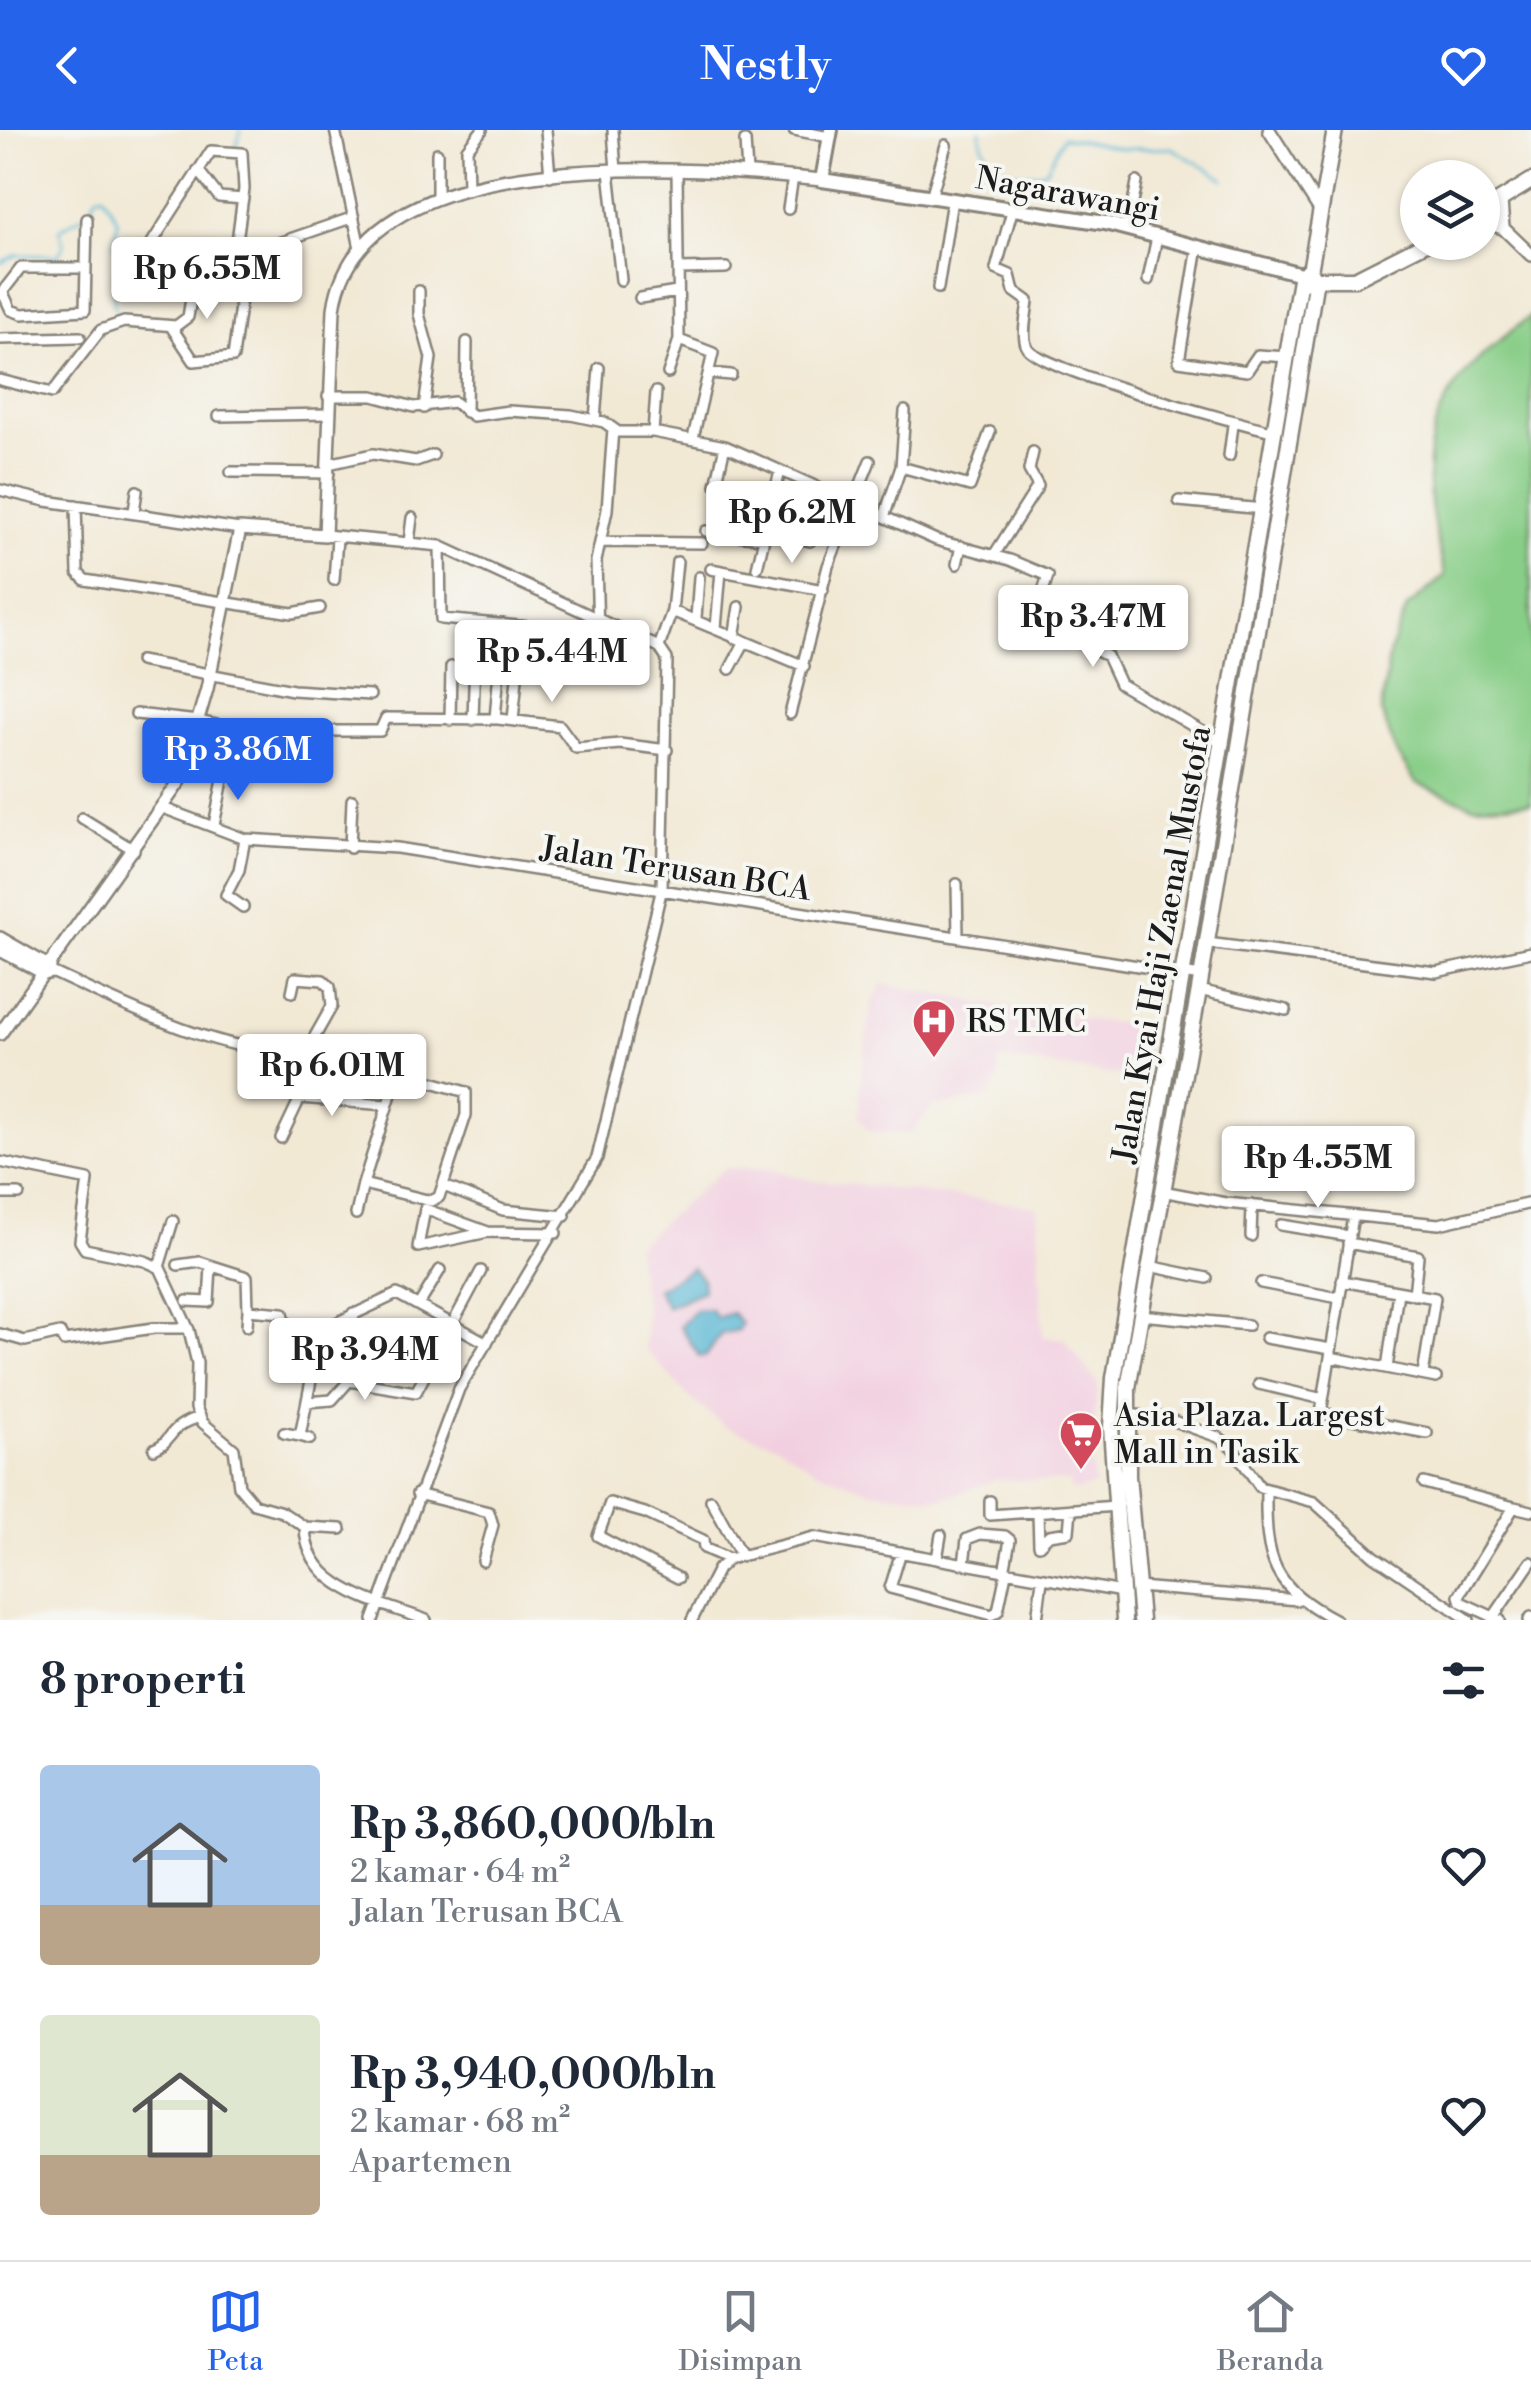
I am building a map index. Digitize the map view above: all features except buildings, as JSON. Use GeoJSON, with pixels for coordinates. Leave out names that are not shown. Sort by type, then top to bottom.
{"type":"FeatureCollection","features":[{"type":"Feature","properties":{"kind":"main road","name":"Jalan Kyai Haji Zaenal Mustofa"},"geometry":{"type":"LineString","coordinates":[[1124,1620],[1120,1498],[1125,1364],[1140,1316],[1167,1123],[1195,980],[1212,858],[1335,130]]}},
{"type":"Feature","properties":{"kind":"main road"},"geometry":{"type":"LineString","coordinates":[[822,180],[830,133]]}},
{"type":"Feature","properties":{"kind":"main road","name":"Nagarawangi"},"geometry":{"type":"LineString","coordinates":[[822,180],[1128,229],[1308,278]]}},
{"type":"Feature","properties":{"kind":"main road"},"geometry":{"type":"LineString","coordinates":[[1500,201],[1531,180]]}},
{"type":"Feature","properties":{"kind":"main road"},"geometry":{"type":"LineString","coordinates":[[1308,278],[1356,280],[1400,257]]}},
{"type":"Feature","properties":{"kind":"main road","name":"Jalan Kyai Haji Zaenal Mustofa"},"geometry":{"type":"LineString","coordinates":[[1260,572],[1263,509],[1282,434],[1287,357],[1308,278]]}},
{"type":"Feature","properties":{"kind":"main road","name":"Jalan Kyai Haji Zaenal Mustofa"},"geometry":{"type":"LineString","coordinates":[[1167,1123],[1195,980],[1207,943],[1224,744],[1237,709]]}},
{"type":"Feature","properties":{"kind":"main road","name":"Jalan Kyai Haji Zaenal Mustofa"},"geometry":{"type":"LineString","coordinates":[[1141,1620],[1112,1426],[1156,1199]]}},
{"type":"Feature","properties":{"kind":"street"},"geometry":{"type":"LineString","coordinates":[[336,130],[360,248]]}},
{"type":"Feature","properties":{"kind":"street"},"geometry":{"type":"LineString","coordinates":[[468,188],[467,149],[482,130]]}},
{"type":"Feature","properties":{"kind":"street"},"geometry":{"type":"LineString","coordinates":[[546,130],[550,176]]}},
{"type":"Feature","properties":{"kind":"street"},"geometry":{"type":"LineString","coordinates":[[613,130],[612,171],[622,280]]}},
{"type":"Feature","properties":{"kind":"street"},"geometry":{"type":"LineString","coordinates":[[794,130],[830,133]]}},
{"type":"Feature","properties":{"kind":"street"},"geometry":{"type":"LineString","coordinates":[[1269,130],[1320,210]]}},
{"type":"Feature","properties":{"kind":"street"},"geometry":{"type":"LineString","coordinates":[[745,141],[746,173]]}},
{"type":"Feature","properties":{"kind":"street"},"geometry":{"type":"LineString","coordinates":[[931,197],[946,145]]}},
{"type":"Feature","properties":{"kind":"street"},"geometry":{"type":"LineString","coordinates":[[196,285],[146,251],[211,151],[236,151],[241,200],[238,243],[270,253]]}},
{"type":"Feature","properties":{"kind":"street"},"geometry":{"type":"LineString","coordinates":[[437,153],[437,196]]}},
{"type":"Feature","properties":{"kind":"street"},"geometry":{"type":"LineString","coordinates":[[198,170],[219,197],[241,200]]}},
{"type":"Feature","properties":{"kind":"street"},"geometry":{"type":"LineString","coordinates":[[668,373],[678,340],[677,170]]}},
{"type":"Feature","properties":{"kind":"street"},"geometry":{"type":"LineString","coordinates":[[334,580],[328,396],[336,288],[360,248],[405,211],[437,196],[468,188],[612,171],[677,170],[822,180]]}},
{"type":"Feature","properties":{"kind":"street"},"geometry":{"type":"LineString","coordinates":[[788,209],[793,177]]}},
{"type":"Feature","properties":{"kind":"street"},"geometry":{"type":"LineString","coordinates":[[1128,229],[1137,182]]}},
{"type":"Feature","properties":{"kind":"street"},"geometry":{"type":"LineString","coordinates":[[938,288],[952,200]]}},
{"type":"Feature","properties":{"kind":"street"},"geometry":{"type":"LineString","coordinates":[[1500,201],[1503,228]]}},
{"type":"Feature","properties":{"kind":"street"},"geometry":{"type":"LineString","coordinates":[[1012,210],[996,269],[1009,274],[1014,290],[1028,300],[1025,337],[1033,354],[1065,372],[1154,394],[1233,425],[1282,434]]}},
{"type":"Feature","properties":{"kind":"street"},"geometry":{"type":"LineString","coordinates":[[196,285],[207,281],[243,284],[254,279],[270,253],[285,240],[320,232],[354,217]]}},
{"type":"Feature","properties":{"kind":"street"},"geometry":{"type":"LineString","coordinates":[[85,268],[21,268],[2,295],[11,310],[22,314],[85,310],[86,219]]}},
{"type":"Feature","properties":{"kind":"street"},"geometry":{"type":"LineString","coordinates":[[1500,227],[1531,255]]}},
{"type":"Feature","properties":{"kind":"street"},"geometry":{"type":"LineString","coordinates":[[1148,280],[1158,236]]}},
{"type":"Feature","properties":{"kind":"street"},"geometry":{"type":"LineString","coordinates":[[1198,247],[1179,361],[1246,371],[1258,355],[1287,357]]}},
{"type":"Feature","properties":{"kind":"street"},"geometry":{"type":"LineString","coordinates":[[679,269],[726,268]]}},
{"type":"Feature","properties":{"kind":"street"},"geometry":{"type":"LineString","coordinates":[[172,328],[194,362],[234,357],[243,284]]}},
{"type":"Feature","properties":{"kind":"street"},"geometry":{"type":"LineString","coordinates":[[0,380],[52,393],[101,330],[124,322],[172,328],[188,316],[196,285]]}},
{"type":"Feature","properties":{"kind":"street"},"geometry":{"type":"LineString","coordinates":[[419,291],[420,314],[431,358],[424,408]]}},
{"type":"Feature","properties":{"kind":"street"},"geometry":{"type":"LineString","coordinates":[[640,298],[677,292]]}},
{"type":"Feature","properties":{"kind":"street"},"geometry":{"type":"LineString","coordinates":[[0,339],[80,337]]}},
{"type":"Feature","properties":{"kind":"street"},"geometry":{"type":"LineString","coordinates":[[678,340],[712,351],[694,438]]}},
{"type":"Feature","properties":{"kind":"street"},"geometry":{"type":"LineString","coordinates":[[466,412],[467,342]]}},
{"type":"Feature","properties":{"kind":"street"},"geometry":{"type":"LineString","coordinates":[[595,420],[599,368]]}},
{"type":"Feature","properties":{"kind":"street"},"geometry":{"type":"LineString","coordinates":[[709,372],[730,375]]}},
{"type":"Feature","properties":{"kind":"street"},"geometry":{"type":"LineString","coordinates":[[654,432],[656,392]]}},
{"type":"Feature","properties":{"kind":"street"},"geometry":{"type":"LineString","coordinates":[[328,396],[373,396],[424,408],[454,402],[466,412],[482,416],[509,411],[595,420],[613,429],[694,438],[725,446],[885,514],[913,536],[994,555],[1048,576],[1034,618],[1098,650],[1113,663],[1120,684],[1224,744]]}},
{"type":"Feature","properties":{"kind":"street"},"geometry":{"type":"LineString","coordinates":[[885,514],[901,467],[905,411]]}},
{"type":"Feature","properties":{"kind":"street"},"geometry":{"type":"LineString","coordinates":[[219,416],[328,414]]}},
{"type":"Feature","properties":{"kind":"street"},"geometry":{"type":"LineString","coordinates":[[1229,456],[1233,425]]}},
{"type":"Feature","properties":{"kind":"street"},"geometry":{"type":"LineString","coordinates":[[440,546],[438,617],[598,633],[596,561],[613,429]]}},
{"type":"Feature","properties":{"kind":"street"},"geometry":{"type":"LineString","coordinates":[[901,467],[970,486],[990,432]]}},
{"type":"Feature","properties":{"kind":"street"},"geometry":{"type":"LineString","coordinates":[[716,485],[725,446]]}},
{"type":"Feature","properties":{"kind":"street"},"geometry":{"type":"LineString","coordinates":[[994,555],[1038,486],[1029,470],[1034,452]]}},
{"type":"Feature","properties":{"kind":"street"},"geometry":{"type":"LineString","coordinates":[[231,472],[328,469],[373,454],[410,461],[432,454]]}},
{"type":"Feature","properties":{"kind":"street"},"geometry":{"type":"LineString","coordinates":[[790,714],[828,566],[870,461]]}},
{"type":"Feature","properties":{"kind":"street"},"geometry":{"type":"LineString","coordinates":[[757,568],[762,533],[780,471]]}},
{"type":"Feature","properties":{"kind":"street"},"geometry":{"type":"LineString","coordinates":[[0,490],[240,529],[440,546],[659,647],[666,659],[662,888],[597,1158],[556,1233],[459,1389],[373,1620]]}},
{"type":"Feature","properties":{"kind":"street"},"geometry":{"type":"LineString","coordinates":[[134,511],[137,491]]}},
{"type":"Feature","properties":{"kind":"street"},"geometry":{"type":"LineString","coordinates":[[706,531],[810,540],[831,494]]}},
{"type":"Feature","properties":{"kind":"street"},"geometry":{"type":"LineString","coordinates":[[1179,501],[1263,509]]}},
{"type":"Feature","properties":{"kind":"street"},"geometry":{"type":"LineString","coordinates":[[76,505],[78,572],[84,580],[292,612],[320,608]]}},
{"type":"Feature","properties":{"kind":"street"},"geometry":{"type":"LineString","coordinates":[[409,542],[412,518]]}},
{"type":"Feature","properties":{"kind":"street"},"geometry":{"type":"LineString","coordinates":[[0,1034],[49,972],[134,850],[186,767],[210,676],[240,529]]}},
{"type":"Feature","properties":{"kind":"street"},"geometry":{"type":"LineString","coordinates":[[601,542],[702,543]]}},
{"type":"Feature","properties":{"kind":"street"},"geometry":{"type":"LineString","coordinates":[[957,564],[961,546]]}},
{"type":"Feature","properties":{"kind":"street"},"geometry":{"type":"LineString","coordinates":[[659,647],[672,611],[677,562]]}},
{"type":"Feature","properties":{"kind":"street"},"geometry":{"type":"LineString","coordinates":[[716,628],[716,570],[824,590]]}},
{"type":"Feature","properties":{"kind":"street"},"geometry":{"type":"LineString","coordinates":[[696,618],[700,577]]}},
{"type":"Feature","properties":{"kind":"street"},"geometry":{"type":"LineString","coordinates":[[730,670],[739,641],[738,607]]}},
{"type":"Feature","properties":{"kind":"street"},"geometry":{"type":"LineString","coordinates":[[672,611],[804,666]]}},
{"type":"Feature","properties":{"kind":"street"},"geometry":{"type":"LineString","coordinates":[[450,720],[452,667],[463,667],[464,621]]}},
{"type":"Feature","properties":{"kind":"street"},"geometry":{"type":"LineString","coordinates":[[472,720],[476,622]]}},
{"type":"Feature","properties":{"kind":"street"},"geometry":{"type":"LineString","coordinates":[[495,720],[503,624]]}},
{"type":"Feature","properties":{"kind":"street"},"geometry":{"type":"LineString","coordinates":[[513,720],[522,626]]}},
{"type":"Feature","properties":{"kind":"street"},"geometry":{"type":"LineString","coordinates":[[140,661],[310,693],[370,695]]}},
{"type":"Feature","properties":{"kind":"street"},"geometry":{"type":"LineString","coordinates":[[136,714],[198,721],[294,741],[301,738],[303,731],[380,731],[386,718],[513,720],[560,726],[571,744],[581,749],[620,744],[666,750]]}},
{"type":"Feature","properties":{"kind":"street"},"geometry":{"type":"LineString","coordinates":[[214,825],[224,775]]}},
{"type":"Feature","properties":{"kind":"street"},"geometry":{"type":"LineString","coordinates":[[350,848],[352,800]]}},
{"type":"Feature","properties":{"kind":"street","name":"Jalan Terusan BCA"},"geometry":{"type":"LineString","coordinates":[[163,808],[245,839],[396,848],[958,936],[1195,980],[1286,1010]]}},
{"type":"Feature","properties":{"kind":"street"},"geometry":{"type":"LineString","coordinates":[[82,818],[134,850]]}},
{"type":"Feature","properties":{"kind":"street"},"geometry":{"type":"LineString","coordinates":[[242,907],[226,895],[239,870],[245,839]]}},
{"type":"Feature","properties":{"kind":"street"},"geometry":{"type":"LineString","coordinates":[[957,884],[958,936]]}},
{"type":"Feature","properties":{"kind":"street"},"geometry":{"type":"LineString","coordinates":[[0,938],[49,972]]}},
{"type":"Feature","properties":{"kind":"street"},"geometry":{"type":"LineString","coordinates":[[1207,943],[1436,972],[1531,952]]}},
{"type":"Feature","properties":{"kind":"street"},"geometry":{"type":"LineString","coordinates":[[0,950],[162,1022],[274,1053],[310,1046],[332,1006],[330,987],[322,980],[295,978],[292,992]]}},
{"type":"Feature","properties":{"kind":"street"},"geometry":{"type":"LineString","coordinates":[[356,1214],[363,1184],[386,1105],[400,1071],[466,1092],[466,1115],[439,1198],[431,1201],[363,1184]]}},
{"type":"Feature","properties":{"kind":"street"},"geometry":{"type":"LineString","coordinates":[[281,1138],[300,1098],[386,1105]]}},
{"type":"Feature","properties":{"kind":"street"},"geometry":{"type":"LineString","coordinates":[[0,1162],[88,1180],[80,1241],[85,1249],[161,1270]]}},
{"type":"Feature","properties":{"kind":"street"},"geometry":{"type":"LineString","coordinates":[[444,1186],[503,1210],[565,1216]]}},
{"type":"Feature","properties":{"kind":"street"},"geometry":{"type":"LineString","coordinates":[[0,1194],[19,1194]]}},
{"type":"Feature","properties":{"kind":"street"},"geometry":{"type":"LineString","coordinates":[[1156,1199],[1447,1224],[1531,1203]]}},
{"type":"Feature","properties":{"kind":"street"},"geometry":{"type":"LineString","coordinates":[[1251,1236],[1252,1205]]}},
{"type":"Feature","properties":{"kind":"street"},"geometry":{"type":"LineString","coordinates":[[488,1232],[425,1209],[418,1247],[488,1232],[556,1233]]}},
{"type":"Feature","properties":{"kind":"street"},"geometry":{"type":"LineString","coordinates":[[1353,1216],[1320,1416],[1428,1433]]}},
{"type":"Feature","properties":{"kind":"street"},"geometry":{"type":"LineString","coordinates":[[173,1220],[161,1270],[188,1328],[197,1362],[196,1408],[200,1417],[234,1449],[240,1486],[254,1504],[282,1512],[305,1526],[341,1530]]}},
{"type":"Feature","properties":{"kind":"street"},"geometry":{"type":"LineString","coordinates":[[460,1239],[462,1223]]}},
{"type":"Feature","properties":{"kind":"street"},"geometry":{"type":"LineString","coordinates":[[1281,1225],[1418,1256],[1414,1294]]}},
{"type":"Feature","properties":{"kind":"street"},"geometry":{"type":"LineString","coordinates":[[178,1264],[195,1262],[247,1278],[247,1326]]}},
{"type":"Feature","properties":{"kind":"street"},"geometry":{"type":"LineString","coordinates":[[188,1301],[209,1302],[211,1266]]}},
{"type":"Feature","properties":{"kind":"street"},"geometry":{"type":"LineString","coordinates":[[1148,1266],[1207,1278]]}},
{"type":"Feature","properties":{"kind":"street"},"geometry":{"type":"LineString","coordinates":[[420,1304],[440,1270]]}},
{"type":"Feature","properties":{"kind":"street"},"geometry":{"type":"LineString","coordinates":[[349,1381],[415,1392],[481,1271]]}},
{"type":"Feature","properties":{"kind":"street"},"geometry":{"type":"LineString","coordinates":[[1342,1282],[1435,1298],[1423,1375]]}},
{"type":"Feature","properties":{"kind":"street"},"geometry":{"type":"LineString","coordinates":[[1261,1284],[1339,1298]]}},
{"type":"Feature","properties":{"kind":"street"},"geometry":{"type":"LineString","coordinates":[[1388,1368],[1398,1292]]}},
{"type":"Feature","properties":{"kind":"street"},"geometry":{"type":"LineString","coordinates":[[286,1324],[321,1330],[397,1294],[487,1343]]}},
{"type":"Feature","properties":{"kind":"street"},"geometry":{"type":"LineString","coordinates":[[248,1310],[280,1312],[286,1324],[279,1354]]}},
{"type":"Feature","properties":{"kind":"street"},"geometry":{"type":"LineString","coordinates":[[307,1402],[332,1400],[349,1381],[355,1344],[353,1313]]}},
{"type":"Feature","properties":{"kind":"street"},"geometry":{"type":"LineString","coordinates":[[1140,1316],[1248,1325]]}},
{"type":"Feature","properties":{"kind":"street"},"geometry":{"type":"LineString","coordinates":[[0,1334],[24,1341],[60,1334],[66,1341],[154,1328],[188,1328]]}},
{"type":"Feature","properties":{"kind":"street"},"geometry":{"type":"LineString","coordinates":[[284,1433],[305,1438],[307,1402],[321,1330]]}},
{"type":"Feature","properties":{"kind":"street"},"geometry":{"type":"LineString","coordinates":[[1266,1338],[1436,1378]]}},
{"type":"Feature","properties":{"kind":"street"},"geometry":{"type":"LineString","coordinates":[[355,1344],[433,1356]]}},
{"type":"Feature","properties":{"kind":"street"},"geometry":{"type":"LineString","coordinates":[[1259,1384],[1323,1400]]}},
{"type":"Feature","properties":{"kind":"street"},"geometry":{"type":"LineString","coordinates":[[1126,1414],[1164,1418],[1218,1437],[1232,1447],[1250,1476],[1266,1492],[1314,1502],[1374,1556],[1469,1620]]}},
{"type":"Feature","properties":{"kind":"street"},"geometry":{"type":"LineString","coordinates":[[154,1449],[162,1446],[174,1426],[200,1417]]}},
{"type":"Feature","properties":{"kind":"street"},"geometry":{"type":"LineString","coordinates":[[1424,1483],[1531,1511]]}},
{"type":"Feature","properties":{"kind":"street"},"geometry":{"type":"LineString","coordinates":[[1266,1492],[1272,1554],[1279,1580],[1298,1600],[1336,1620]]}},
{"type":"Feature","properties":{"kind":"street"},"geometry":{"type":"LineString","coordinates":[[417,1494],[488,1512],[494,1525],[483,1561]]}},
{"type":"Feature","properties":{"kind":"street"},"geometry":{"type":"LineString","coordinates":[[990,1515],[1071,1509],[1120,1498]]}},
{"type":"Feature","properties":{"kind":"street"},"geometry":{"type":"LineString","coordinates":[[711,1500],[741,1556]]}},
{"type":"Feature","properties":{"kind":"street"},"geometry":{"type":"LineString","coordinates":[[989,1534],[990,1501]]}},
{"type":"Feature","properties":{"kind":"street"},"geometry":{"type":"LineString","coordinates":[[678,1578],[598,1536],[610,1503],[645,1512],[704,1540],[704,1548],[729,1560]]}},
{"type":"Feature","properties":{"kind":"street"},"geometry":{"type":"LineString","coordinates":[[1500,1620],[1492,1620],[1458,1596],[1514,1507]]}},
{"type":"Feature","properties":{"kind":"street"},"geometry":{"type":"LineString","coordinates":[[1038,1513],[1039,1545],[1049,1535],[1069,1532],[1071,1509]]}},
{"type":"Feature","properties":{"kind":"street"},"geometry":{"type":"LineString","coordinates":[[305,1526],[308,1552],[352,1594],[408,1617],[426,1620]]}},
{"type":"Feature","properties":{"kind":"street"},"geometry":{"type":"LineString","coordinates":[[901,1552],[890,1588],[982,1616],[998,1611],[1008,1538],[989,1534],[968,1539],[964,1564]]}},
{"type":"Feature","properties":{"kind":"street"},"geometry":{"type":"LineString","coordinates":[[936,1559],[941,1536]]}},
{"type":"Feature","properties":{"kind":"street"},"geometry":{"type":"LineString","coordinates":[[692,1620],[718,1569],[729,1560],[810,1538],[1122,1592]]}},
{"type":"Feature","properties":{"kind":"street"},"geometry":{"type":"LineString","coordinates":[[1492,1620],[1531,1562]]}},
{"type":"Feature","properties":{"kind":"street"},"geometry":{"type":"LineString","coordinates":[[1037,1620],[1042,1580]]}},
{"type":"Feature","properties":{"kind":"street"},"geometry":{"type":"LineString","coordinates":[[1265,1597],[1279,1580]]}},
{"type":"Feature","properties":{"kind":"street"},"geometry":{"type":"LineString","coordinates":[[1138,1587],[1298,1600]]}},
{"type":"Feature","properties":{"kind":"shaded area","name":"RS TMC"},"geometry":{"type":"Polygon","coordinates":[[[883,984],[1046,1015],[1129,1024],[1147,1039],[1145,1079],[1003,1059],[998,1061],[998,1079],[989,1097],[932,1107],[910,1134],[869,1131],[859,1118],[861,1072],[872,1003],[883,984]]]}},
{"type":"Feature","properties":{"kind":"shaded area"},"geometry":{"type":"Polygon","coordinates":[[[725,1168],[770,1169],[807,1179],[1037,1206],[1043,1337],[1065,1339],[1098,1385],[1090,1454],[1095,1486],[1072,1491],[1069,1482],[997,1479],[942,1499],[871,1491],[817,1471],[777,1445],[726,1427],[691,1399],[645,1349],[646,1312],[635,1246],[725,1168]]]}},
{"type":"Feature","properties":{"kind":"green space"},"geometry":{"type":"Polygon","coordinates":[[[1531,316],[1531,803],[1472,805],[1416,783],[1396,752],[1381,711],[1390,650],[1407,608],[1445,575],[1429,491],[1429,457],[1435,427],[1447,399],[1467,372],[1531,316]]]}},
{"type":"Feature","properties":{"kind":"water"},"geometry":{"type":"Polygon","coordinates":[[[692,1268],[702,1279],[703,1291],[667,1307],[657,1289],[692,1268]]]}},
{"type":"Feature","properties":{"kind":"water"},"geometry":{"type":"Polygon","coordinates":[[[711,1309],[716,1318],[732,1313],[741,1324],[738,1330],[721,1334],[706,1356],[699,1356],[680,1326],[695,1310],[711,1309]]]}},
{"type":"Feature","properties":{"kind":"waterway"},"geometry":{"type":"LineString","coordinates":[[236,149],[241,130]]}},
{"type":"Feature","properties":{"kind":"waterway"},"geometry":{"type":"LineString","coordinates":[[980,130],[986,152],[1012,172],[1046,170],[1063,137],[1124,149],[1172,148],[1224,179]]}},
{"type":"Feature","properties":{"kind":"waterway"},"geometry":{"type":"LineString","coordinates":[[0,263],[17,255],[58,256],[64,245],[59,230],[89,212],[96,196],[103,194],[118,221],[114,244],[129,258],[114,274],[114,307],[121,318]]}},
{"type":"Feature","properties":{"kind":"waterway"},"geometry":{"type":"LineString","coordinates":[[208,278],[235,241]]}},
{"type":"Feature","properties":{"kind":"place","name":"RS TMC"},"geometry":{"type":"Point","coordinates":[934,1059]}},
{"type":"Feature","properties":{"kind":"place","name":"Asia Plaza. Largest Mall in Tasik"},"geometry":{"type":"Point","coordinates":[1081,1471]}}]}
